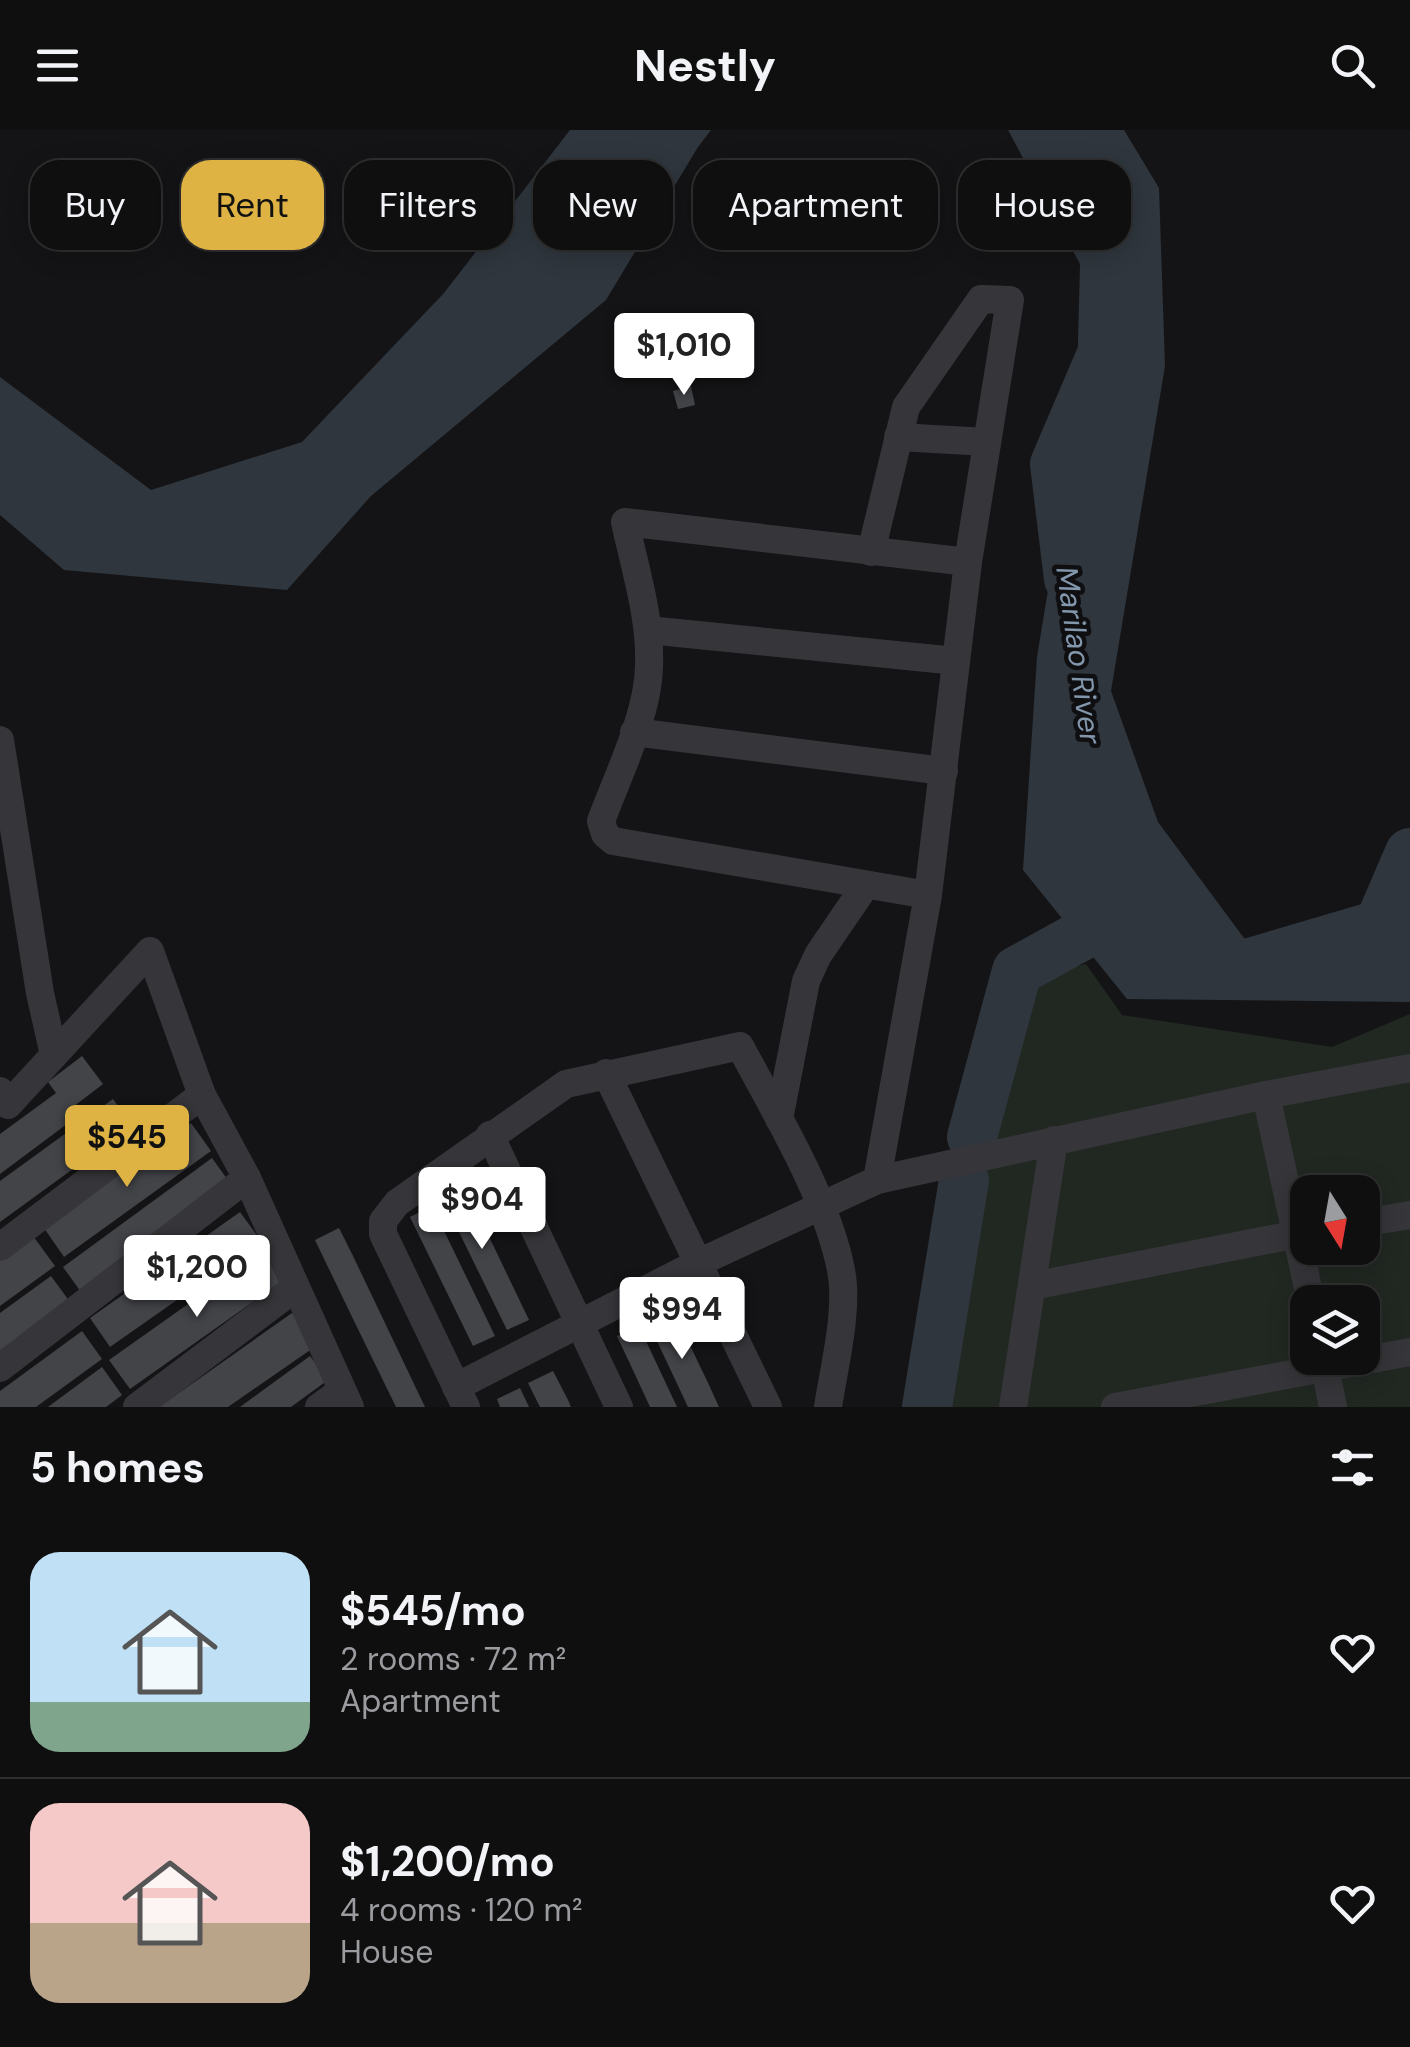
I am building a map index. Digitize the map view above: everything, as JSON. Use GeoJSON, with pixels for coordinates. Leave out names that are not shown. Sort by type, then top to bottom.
{"type":"FeatureCollection","features":[{"type":"Feature","properties":{"kind":"street"},"geometry":{"type":"LineString","coordinates":[[871,552],[906,406],[981,299],[1010,300],[968,562],[928,894],[877,1180]]}},
{"type":"Feature","properties":{"kind":"street"},"geometry":{"type":"LineString","coordinates":[[898,438],[987,442]]}},
{"type":"Feature","properties":{"kind":"street"},"geometry":{"type":"LineString","coordinates":[[928,894],[614,841],[605,834],[601,821],[648,681],[648,630],[625,522],[968,562]]}},
{"type":"Feature","properties":{"kind":"street"},"geometry":{"type":"LineString","coordinates":[[648,630],[956,660]]}},
{"type":"Feature","properties":{"kind":"street"},"geometry":{"type":"LineString","coordinates":[[634,732],[944,771]]}},
{"type":"Feature","properties":{"kind":"street"},"geometry":{"type":"LineString","coordinates":[[0,740],[40,993],[54,1055]]}},
{"type":"Feature","properties":{"kind":"street"},"geometry":{"type":"LineString","coordinates":[[779,1119],[806,981],[818,955],[865,886]]}},
{"type":"Feature","properties":{"kind":"street"},"geometry":{"type":"LineString","coordinates":[[3,1103],[54,1055],[150,951],[202,1095],[247,1178],[296,1288],[337,1402]]}},
{"type":"Feature","properties":{"kind":"street"},"geometry":{"type":"LineString","coordinates":[[828,1407],[841,1321],[842,1272],[820,1205],[740,1046],[566,1084],[396,1203],[383,1221],[384,1234],[461,1397],[581,1324],[698,1264],[820,1205],[877,1180],[1266,1095],[1410,1068]]}},
{"type":"Feature","properties":{"kind":"street"},"geometry":{"type":"LineString","coordinates":[[606,1073],[768,1407]]}},
{"type":"Feature","properties":{"kind":"street"},"geometry":{"type":"LineString","coordinates":[[0,1248],[202,1095]]}},
{"type":"Feature","properties":{"kind":"street"},"geometry":{"type":"LineString","coordinates":[[1266,1095],[1290,1187]]}},
{"type":"Feature","properties":{"kind":"street"},"geometry":{"type":"LineString","coordinates":[[490,1135],[618,1407]]}},
{"type":"Feature","properties":{"kind":"street"},"geometry":{"type":"LineString","coordinates":[[1013,1407],[1054,1140]]}},
{"type":"Feature","properties":{"kind":"street"},"geometry":{"type":"LineString","coordinates":[[0,1368],[247,1178]]}},
{"type":"Feature","properties":{"kind":"street"},"geometry":{"type":"LineString","coordinates":[[1380,1220],[1410,1215]]}},
{"type":"Feature","properties":{"kind":"street"},"geometry":{"type":"LineString","coordinates":[[1032,1286],[1290,1235]]}},
{"type":"Feature","properties":{"kind":"street"},"geometry":{"type":"LineString","coordinates":[[137,1407],[296,1288]]}},
{"type":"Feature","properties":{"kind":"street"},"geometry":{"type":"LineString","coordinates":[[1380,1356],[1410,1352]]}},
{"type":"Feature","properties":{"kind":"street"},"geometry":{"type":"LineString","coordinates":[[1115,1407],[1290,1370]]}},
{"type":"Feature","properties":{"kind":"street"},"geometry":{"type":"LineString","coordinates":[[1326,1375],[1333,1407]]}},
{"type":"Feature","properties":{"kind":"shaded area"},"geometry":{"type":"Polygon","coordinates":[[[1086,964],[1122,1015],[1332,1047],[1410,1014],[1410,1407],[935,1407],[988,1109],[1023,980],[1086,964]]]}},
{"type":"Feature","properties":{"kind":"water"},"geometry":{"type":"Polygon","coordinates":[[[570,130],[711,130],[673,189],[673,160],[547,160],[570,130]]]}},
{"type":"Feature","properties":{"kind":"water"},"geometry":{"type":"Polygon","coordinates":[[[1008,130],[1124,130],[1159,188],[1165,366],[1111,691],[1158,822],[1244,938],[1298,950],[1410,892],[1410,1002],[1127,999],[1023,870],[1037,657],[1076,420],[1080,264],[1072,250],[1131,250],[1131,160],[1024,160],[1008,130]]]}},
{"type":"Feature","properties":{"kind":"water"},"geometry":{"type":"Polygon","coordinates":[[[533,178],[533,250],[636,250],[606,300],[371,496],[287,590],[64,570],[0,515],[0,377],[151,490],[302,442],[444,293],[477,250],[513,250],[513,204],[533,178]]]}},
{"type":"Feature","properties":{"kind":"building"},"geometry":{"type":"Polygon","coordinates":[[[691,386],[695,405],[678,409],[673,391],[691,386]]]}},
{"type":"Feature","properties":{"kind":"building"},"geometry":{"type":"Polygon","coordinates":[[[82,1056],[103,1084],[69,1110],[75,1118],[0,1174],[0,1134],[56,1093],[48,1082],[82,1056]]]}},
{"type":"Feature","properties":{"kind":"building"},"geometry":{"type":"Polygon","coordinates":[[[113,1099],[132,1126],[0,1222],[0,1181],[113,1099]]]}},
{"type":"Feature","properties":{"kind":"building"},"geometry":{"type":"Polygon","coordinates":[[[191,1123],[211,1151],[64,1257],[44,1228],[191,1123]]]}},
{"type":"Feature","properties":{"kind":"building"},"geometry":{"type":"Polygon","coordinates":[[[212,1158],[230,1183],[81,1292],[63,1267],[212,1158]]]}},
{"type":"Feature","properties":{"kind":"building"},"geometry":{"type":"Polygon","coordinates":[[[459,1174],[529,1320],[507,1330],[436,1185],[459,1174]]]}},
{"type":"Feature","properties":{"kind":"building"},"geometry":{"type":"Polygon","coordinates":[[[432,1206],[495,1336],[473,1346],[410,1217],[432,1206]]]}},
{"type":"Feature","properties":{"kind":"building"},"geometry":{"type":"Polygon","coordinates":[[[240,1212],[261,1241],[110,1347],[90,1318],[240,1212]]]}},
{"type":"Feature","properties":{"kind":"building"},"geometry":{"type":"Polygon","coordinates":[[[339,1228],[425,1407],[396,1407],[315,1240],[339,1228]]]}},
{"type":"Feature","properties":{"kind":"building"},"geometry":{"type":"Polygon","coordinates":[[[33,1236],[55,1266],[0,1306],[0,1260],[33,1236]]]}},
{"type":"Feature","properties":{"kind":"building"},"geometry":{"type":"Polygon","coordinates":[[[263,1251],[284,1280],[130,1389],[109,1360],[263,1251]]]}},
{"type":"Feature","properties":{"kind":"building"},"geometry":{"type":"Polygon","coordinates":[[[51,1276],[70,1302],[0,1354],[0,1313],[51,1276]]]}},
{"type":"Feature","properties":{"kind":"building"},"geometry":{"type":"Polygon","coordinates":[[[673,1310],[719,1407],[688,1407],[648,1322],[673,1310]]]}},
{"type":"Feature","properties":{"kind":"building"},"geometry":{"type":"Polygon","coordinates":[[[292,1313],[316,1346],[228,1407],[159,1407],[292,1313]]]}},
{"type":"Feature","properties":{"kind":"building"},"geometry":{"type":"Polygon","coordinates":[[[639,1326],[677,1407],[650,1407],[617,1336],[639,1326]]]}},
{"type":"Feature","properties":{"kind":"building"},"geometry":{"type":"Polygon","coordinates":[[[82,1331],[102,1359],[36,1407],[0,1407],[0,1391],[82,1331]]]}},
{"type":"Feature","properties":{"kind":"building"},"geometry":{"type":"Polygon","coordinates":[[[310,1356],[328,1380],[291,1407],[240,1407],[310,1356]]]}},
{"type":"Feature","properties":{"kind":"building"},"geometry":{"type":"Polygon","coordinates":[[[102,1367],[122,1395],[106,1407],[48,1407],[102,1367]]]}},
{"type":"Feature","properties":{"kind":"building"},"geometry":{"type":"Polygon","coordinates":[[[553,1371],[571,1407],[540,1407],[528,1383],[553,1371]]]}},
{"type":"Feature","properties":{"kind":"building"},"geometry":{"type":"Polygon","coordinates":[[[520,1388],[529,1407],[500,1407],[497,1399],[520,1388]]]}},
{"type":"Feature","properties":{"kind":"waterway","name":"Marilao River"},"geometry":{"type":"LineString","coordinates":[[1069,579],[1055,464],[1102,354]]}},
{"type":"Feature","properties":{"kind":"waterway","name":"Marilao River"},"geometry":{"type":"LineString","coordinates":[[1230,969],[1379,925],[1410,853]]}},
{"type":"Feature","properties":{"kind":"waterway"},"geometry":{"type":"LineString","coordinates":[[972,1137],[1017,971],[1137,905]]}},
{"type":"Feature","properties":{"kind":"waterway"},"geometry":{"type":"LineString","coordinates":[[927,1407],[964,1180]]}}]}
